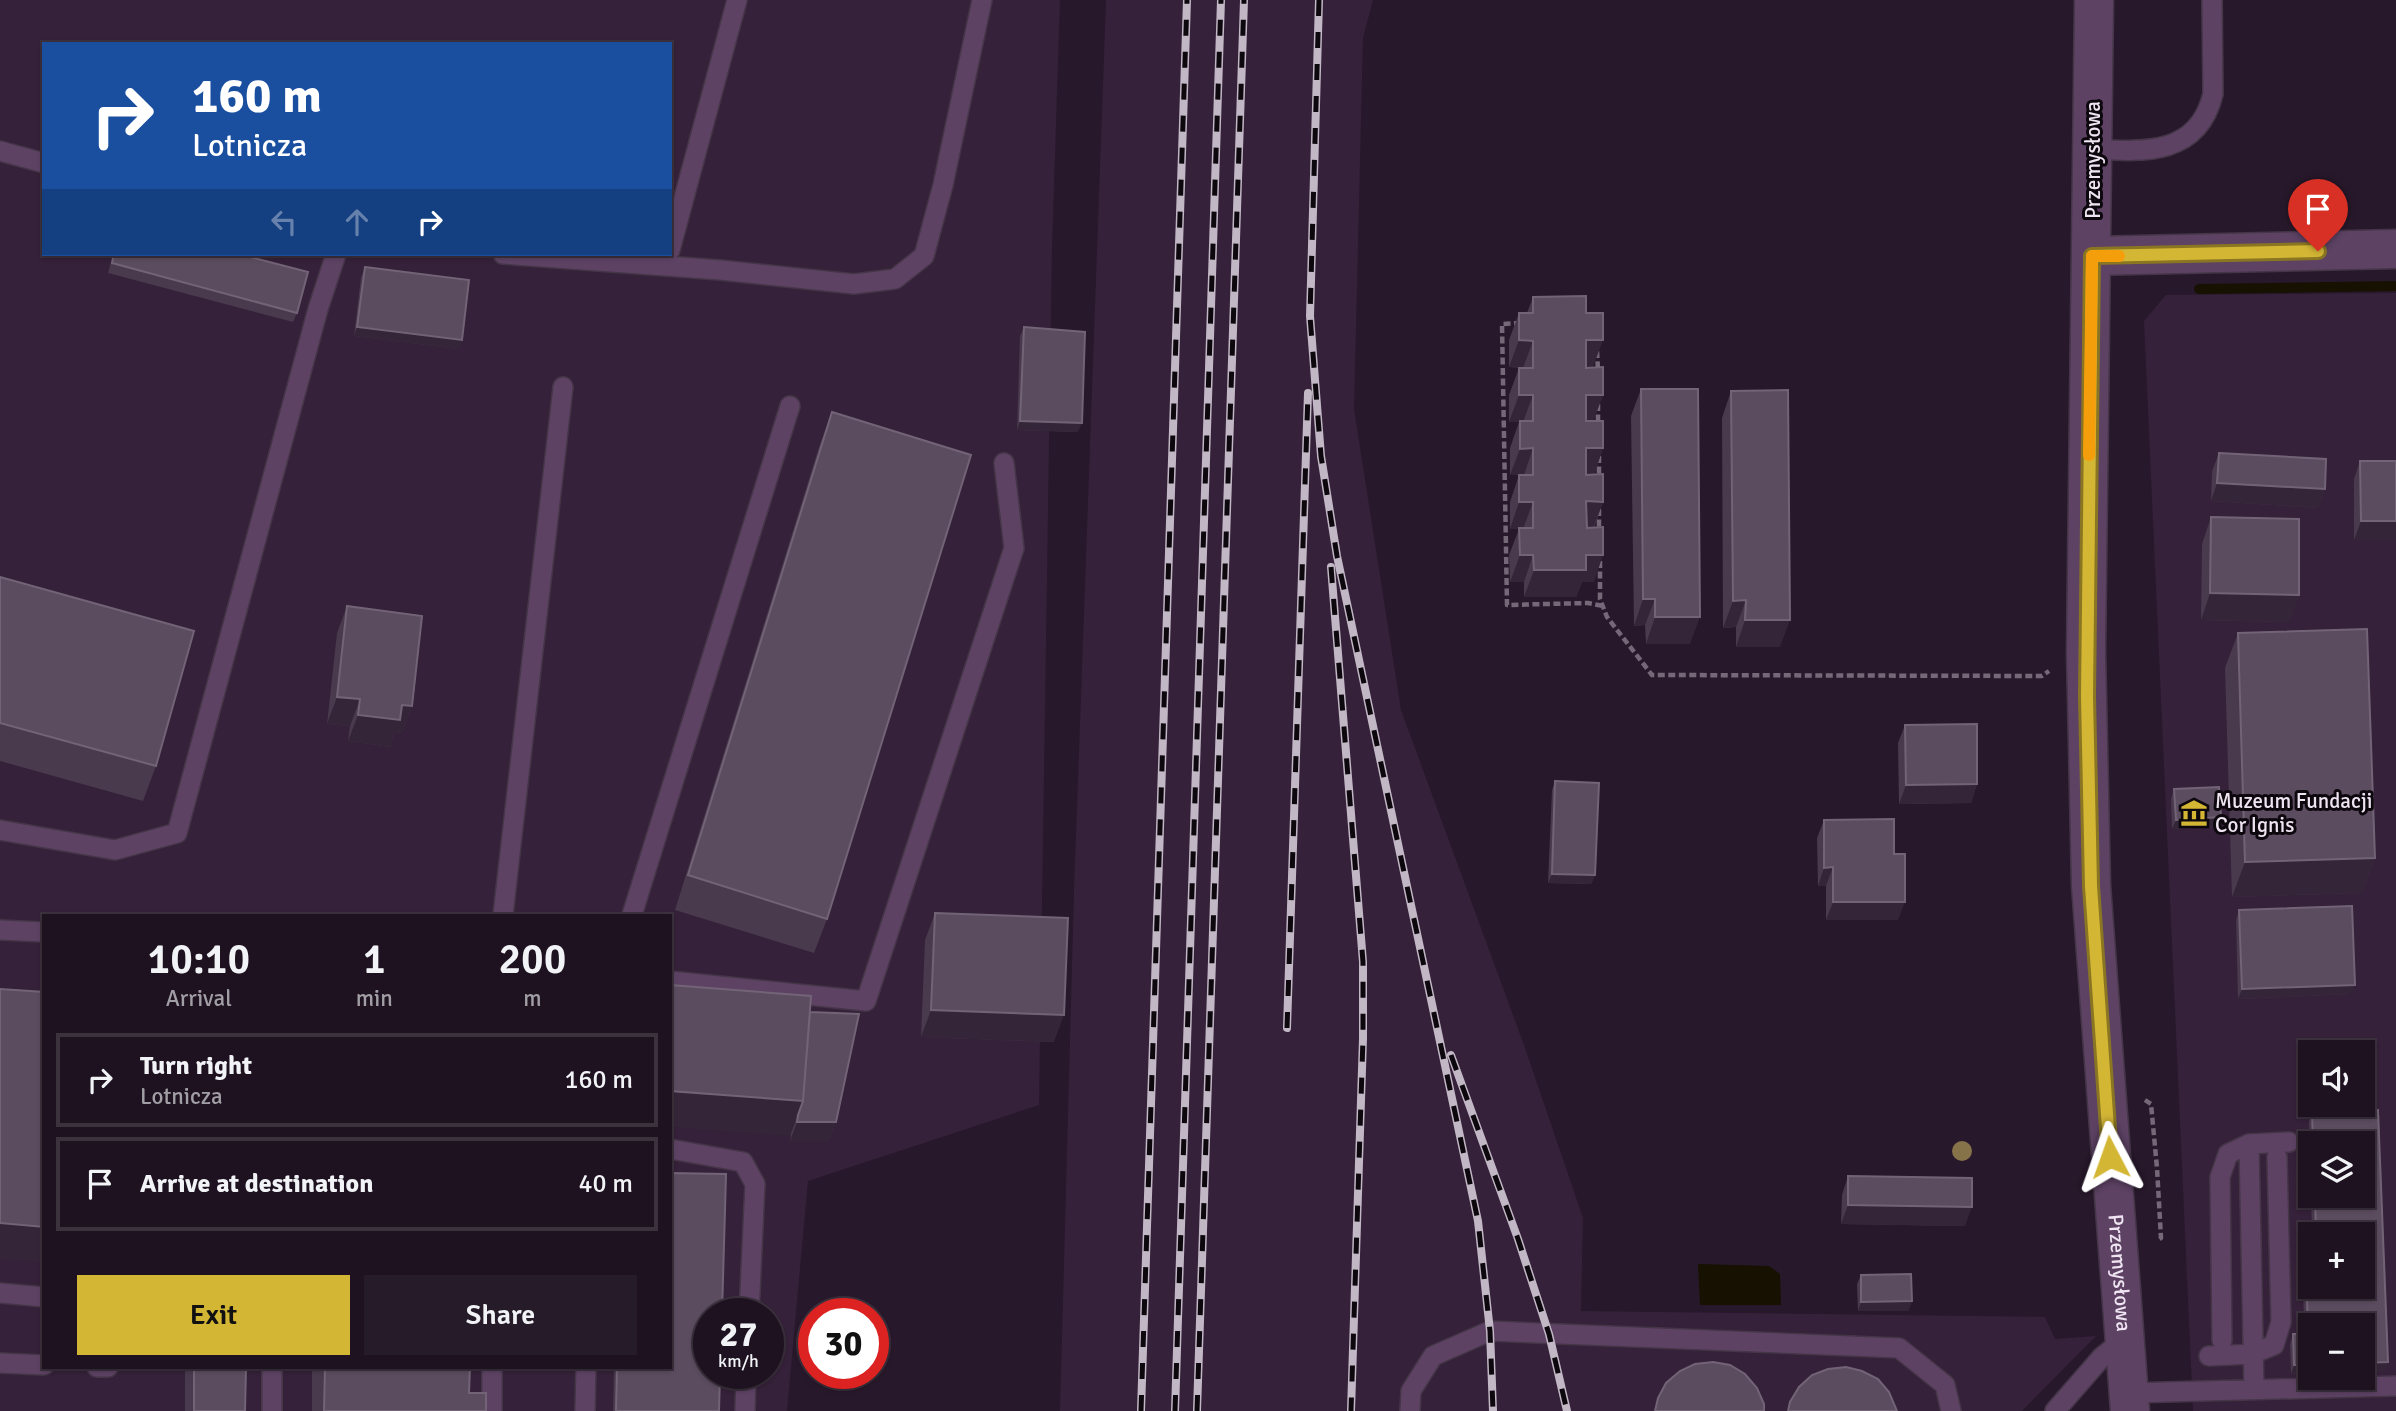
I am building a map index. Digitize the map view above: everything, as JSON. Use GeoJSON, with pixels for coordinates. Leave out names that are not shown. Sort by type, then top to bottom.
{"type":"FeatureCollection","features":[{"type":"Feature","properties":{"kind":"street","name":"Przemysłowa"},"geometry":{"type":"LineString","coordinates":[[2094,0],[2087,652],[2091,886],[2129,1402]]}},
{"type":"Feature","properties":{"kind":"street"},"geometry":{"type":"LineString","coordinates":[[2092,256],[2396,249]]}},
{"type":"Feature","properties":{"kind":"lane"},"geometry":{"type":"LineString","coordinates":[[672,242],[737,0]]}},
{"type":"Feature","properties":{"kind":"lane"},"geometry":{"type":"LineString","coordinates":[[613,256],[668,257],[855,284],[895,279],[924,256],[946,172],[982,0]]}},
{"type":"Feature","properties":{"kind":"lane"},"geometry":{"type":"LineString","coordinates":[[2093,149],[2155,149],[2173,146],[2194,131],[2209,108],[2213,94],[2212,0]]}},
{"type":"Feature","properties":{"kind":"lane"},"geometry":{"type":"LineString","coordinates":[[0,151],[42,162]]}},
{"type":"Feature","properties":{"kind":"lane"},"geometry":{"type":"LineString","coordinates":[[0,830],[115,850],[177,833],[315,322],[335,256]]}},
{"type":"Feature","properties":{"kind":"lane"},"geometry":{"type":"LineString","coordinates":[[503,914],[563,387]]}},
{"type":"Feature","properties":{"kind":"lane"},"geometry":{"type":"LineString","coordinates":[[632,914],[790,406]]}},
{"type":"Feature","properties":{"kind":"lane"},"geometry":{"type":"LineString","coordinates":[[672,981],[866,1002],[1014,548],[1004,463]]}},
{"type":"Feature","properties":{"kind":"lane"},"geometry":{"type":"LineString","coordinates":[[0,929],[42,932]]}},
{"type":"Feature","properties":{"kind":"lane"},"geometry":{"type":"LineString","coordinates":[[2249,1144],[2254,1390]]}},
{"type":"Feature","properties":{"kind":"lane"},"geometry":{"type":"LineString","coordinates":[[2209,1356],[2252,1354],[2274,1345],[2281,1322],[2283,1149],[2249,1144],[2228,1154],[2220,1177],[2222,1340]]}},
{"type":"Feature","properties":{"kind":"lane"},"geometry":{"type":"LineString","coordinates":[[672,1149],[743,1162],[755,1184],[750,1298]]}},
{"type":"Feature","properties":{"kind":"lane"},"geometry":{"type":"LineString","coordinates":[[0,1293],[42,1297]]}},
{"type":"Feature","properties":{"kind":"lane"},"geometry":{"type":"LineString","coordinates":[[1410,1411],[1411,1391],[1433,1356],[1490,1331],[1899,1348],[1945,1385],[1951,1411]]}},
{"type":"Feature","properties":{"kind":"lane"},"geometry":{"type":"LineString","coordinates":[[2055,1411],[2102,1357],[2124,1339]]}},
{"type":"Feature","properties":{"kind":"lane"},"geometry":{"type":"LineString","coordinates":[[0,1363],[42,1365]]}},
{"type":"Feature","properties":{"kind":"lane"},"geometry":{"type":"LineString","coordinates":[[272,1369],[272,1411]]}},
{"type":"Feature","properties":{"kind":"lane"},"geometry":{"type":"LineString","coordinates":[[492,1369],[492,1411]]}},
{"type":"Feature","properties":{"kind":"lane"},"geometry":{"type":"LineString","coordinates":[[585,1411],[586,1369]]}},
{"type":"Feature","properties":{"kind":"lane"},"geometry":{"type":"LineString","coordinates":[[2129,1402],[2254,1390],[2396,1386]]}},
{"type":"Feature","properties":{"kind":"lane"},"geometry":{"type":"LineString","coordinates":[[745,1411],[746,1389]]}},
{"type":"Feature","properties":{"kind":"path"},"geometry":{"type":"LineString","coordinates":[[1529,323],[1502,324],[1507,605],[1588,603],[1603,606]]}},
{"type":"Feature","properties":{"kind":"path"},"geometry":{"type":"LineString","coordinates":[[1597,348],[1598,376]]}},
{"type":"Feature","properties":{"kind":"path"},"geometry":{"type":"LineString","coordinates":[[1598,390],[1598,432]]}},
{"type":"Feature","properties":{"kind":"path"},"geometry":{"type":"LineString","coordinates":[[1598,446],[1599,488]]}},
{"type":"Feature","properties":{"kind":"path"},"geometry":{"type":"LineString","coordinates":[[1599,502],[1600,543]]}},
{"type":"Feature","properties":{"kind":"path"},"geometry":{"type":"LineString","coordinates":[[1600,557],[1600,599],[1607,617],[1652,675],[2042,676],[2064,661],[2064,651],[2087,652]]}},
{"type":"Feature","properties":{"kind":"shaded area"},"geometry":{"type":"Polygon","coordinates":[[[0,0],[1060,0],[1052,247],[1039,1105],[808,1181],[787,1411],[0,1411],[0,0]]]}},
{"type":"Feature","properties":{"kind":"shaded area"},"geometry":{"type":"Polygon","coordinates":[[[1106,0],[1373,0],[1363,38],[1354,409],[1401,710],[1524,1045],[1583,1218],[1581,1311],[2045,1317],[2055,1339],[2096,1336],[2022,1411],[1060,1411],[1074,891],[1106,0]]]}},
{"type":"Feature","properties":{"kind":"shaded area"},"geometry":{"type":"Polygon","coordinates":[[[2396,293],[2396,1411],[2193,1411],[2144,321],[2166,295],[2396,293]]]}},
{"type":"Feature","properties":{"kind":"shaded area"},"geometry":{"type":"Polygon","coordinates":[[[1698,1264],[1769,1266],[1780,1274],[1781,1305],[1700,1305],[1698,1264]]]}},
{"type":"Feature","properties":{"kind":"building"},"geometry":{"type":"Polygon","coordinates":[[[114,256],[247,256],[308,272],[297,313],[112,263],[114,256]]]}},
{"type":"Feature","properties":{"kind":"building"},"geometry":{"type":"Polygon","coordinates":[[[365,267],[469,280],[462,340],[357,327],[365,267]]]}},
{"type":"Feature","properties":{"kind":"building"},"geometry":{"type":"Polygon","coordinates":[[[1586,296],[1586,313],[1603,313],[1603,340],[1586,340],[1586,368],[1603,367],[1603,395],[1586,395],[1586,421],[1603,421],[1603,448],[1586,448],[1586,475],[1603,474],[1603,502],[1586,501],[1587,528],[1603,527],[1603,555],[1586,555],[1586,570],[1534,570],[1533,555],[1520,555],[1519,528],[1533,528],[1533,502],[1519,502],[1519,475],[1533,475],[1533,448],[1520,449],[1520,421],[1533,421],[1533,395],[1519,395],[1519,368],[1533,368],[1533,341],[1519,340],[1519,313],[1533,313],[1533,297],[1586,296]]]}},
{"type":"Feature","properties":{"kind":"building"},"geometry":{"type":"Polygon","coordinates":[[[1024,327],[1085,332],[1082,423],[1020,421],[1024,327]]]}},
{"type":"Feature","properties":{"kind":"building"},"geometry":{"type":"Polygon","coordinates":[[[1641,389],[1698,389],[1700,617],[1655,617],[1655,599],[1643,599],[1641,389]]]}},
{"type":"Feature","properties":{"kind":"building"},"geometry":{"type":"Polygon","coordinates":[[[1788,390],[1790,620],[1745,620],[1746,600],[1733,601],[1731,391],[1788,390]]]}},
{"type":"Feature","properties":{"kind":"building"},"geometry":{"type":"Polygon","coordinates":[[[832,412],[971,455],[827,919],[688,875],[832,412]]]}},
{"type":"Feature","properties":{"kind":"building"},"geometry":{"type":"Polygon","coordinates":[[[2219,453],[2326,459],[2325,489],[2217,483],[2219,453]]]}},
{"type":"Feature","properties":{"kind":"building"},"geometry":{"type":"Polygon","coordinates":[[[2360,461],[2396,461],[2396,521],[2361,521],[2360,461]]]}},
{"type":"Feature","properties":{"kind":"building"},"geometry":{"type":"Polygon","coordinates":[[[2211,517],[2299,519],[2299,595],[2210,593],[2211,517]]]}},
{"type":"Feature","properties":{"kind":"building"},"geometry":{"type":"Polygon","coordinates":[[[0,577],[194,631],[156,766],[0,723],[0,577]]]}},
{"type":"Feature","properties":{"kind":"building"},"geometry":{"type":"Polygon","coordinates":[[[347,606],[422,616],[412,706],[402,705],[400,720],[358,715],[360,699],[337,697],[347,606]]]}},
{"type":"Feature","properties":{"kind":"building"},"geometry":{"type":"Polygon","coordinates":[[[2367,629],[2375,858],[2245,862],[2238,633],[2367,629]]]}},
{"type":"Feature","properties":{"kind":"building"},"geometry":{"type":"Polygon","coordinates":[[[1977,724],[1977,784],[1906,785],[1905,725],[1977,724]]]}},
{"type":"Feature","properties":{"kind":"building"},"geometry":{"type":"Polygon","coordinates":[[[1555,781],[1599,783],[1595,875],[1552,874],[1555,781]]]}},
{"type":"Feature","properties":{"kind":"building","name":"Muzeum Fundacji Cor Ignis"},"geometry":{"type":"Polygon","coordinates":[[[2219,787],[2221,817],[2176,820],[2174,789],[2219,787]]]}},
{"type":"Feature","properties":{"kind":"building"},"geometry":{"type":"Polygon","coordinates":[[[1894,819],[1894,854],[1905,854],[1905,902],[1833,902],[1833,867],[1824,868],[1824,820],[1894,819]]]}},
{"type":"Feature","properties":{"kind":"building"},"geometry":{"type":"Polygon","coordinates":[[[2352,906],[2355,985],[2242,989],[2239,910],[2352,906]]]}},
{"type":"Feature","properties":{"kind":"building"},"geometry":{"type":"Polygon","coordinates":[[[935,913],[1068,918],[1064,1015],[931,1010],[935,913]]]}},
{"type":"Feature","properties":{"kind":"building"},"geometry":{"type":"Polygon","coordinates":[[[672,985],[811,996],[803,1101],[672,1091],[672,985]]]}},
{"type":"Feature","properties":{"kind":"building"},"geometry":{"type":"Polygon","coordinates":[[[0,989],[42,992],[42,1227],[0,1223],[0,989]]]}},
{"type":"Feature","properties":{"kind":"building"},"geometry":{"type":"Polygon","coordinates":[[[810,1012],[859,1014],[836,1122],[797,1122],[803,1101],[810,1012]]]}},
{"type":"Feature","properties":{"kind":"building"},"geometry":{"type":"Polygon","coordinates":[[[2375,1110],[2378,1110],[2388,1362],[2375,1362],[2375,1313],[2307,1313],[2307,1299],[2375,1299],[2375,1222],[2316,1222],[2315,1208],[2375,1208],[2375,1131],[2313,1131],[2312,1117],[2375,1117],[2375,1110]]]}},
{"type":"Feature","properties":{"kind":"building"},"geometry":{"type":"Polygon","coordinates":[[[672,1173],[726,1174],[722,1298],[693,1298],[693,1389],[720,1389],[719,1411],[616,1411],[617,1369],[672,1369],[672,1173]]]}},
{"type":"Feature","properties":{"kind":"building"},"geometry":{"type":"Polygon","coordinates":[[[1848,1176],[1972,1178],[1972,1207],[1848,1205],[1848,1176]]]}},
{"type":"Feature","properties":{"kind":"building"},"geometry":{"type":"Polygon","coordinates":[[[1911,1274],[1912,1301],[1861,1302],[1861,1275],[1911,1274]]]}},
{"type":"Feature","properties":{"kind":"building"},"geometry":{"type":"Polygon","coordinates":[[[2293,1334],[2298,1334],[2298,1365],[2294,1365],[2293,1334]]]}},
{"type":"Feature","properties":{"kind":"building"},"geometry":{"type":"Polygon","coordinates":[[[1713,1362],[1730,1365],[1745,1374],[1757,1388],[1764,1411],[1655,1411],[1666,1383],[1680,1371],[1695,1364],[1713,1362]]]}},
{"type":"Feature","properties":{"kind":"building"},"geometry":{"type":"Polygon","coordinates":[[[1846,1367],[1878,1379],[1889,1392],[1897,1411],[1788,1411],[1799,1387],[1812,1375],[1828,1369],[1846,1367]]]}},
{"type":"Feature","properties":{"kind":"building"},"geometry":{"type":"Polygon","coordinates":[[[194,1369],[246,1369],[245,1411],[194,1411],[194,1369]]]}},
{"type":"Feature","properties":{"kind":"building"},"geometry":{"type":"Polygon","coordinates":[[[325,1369],[470,1369],[469,1393],[486,1393],[486,1411],[324,1411],[325,1369]]]}},
{"type":"Feature","properties":{"kind":"waterway"},"geometry":{"type":"LineString","coordinates":[[2199,289],[2396,286]]}},
{"type":"Feature","properties":{"kind":"railway"},"geometry":{"type":"LineString","coordinates":[[1141,1411],[1187,0]]}},
{"type":"Feature","properties":{"kind":"railway"},"geometry":{"type":"LineString","coordinates":[[1175,1411],[1221,0]]}},
{"type":"Feature","properties":{"kind":"railway"},"geometry":{"type":"LineString","coordinates":[[1197,1411],[1244,0]]}},
{"type":"Feature","properties":{"kind":"railway"},"geometry":{"type":"LineString","coordinates":[[1319,0],[1310,316],[1321,456],[1337,556],[1478,1221],[1490,1331],[1493,1411]]}},
{"type":"Feature","properties":{"kind":"railway"},"geometry":{"type":"LineString","coordinates":[[1287,1028],[1308,393]]}},
{"type":"Feature","properties":{"kind":"railway"},"geometry":{"type":"LineString","coordinates":[[1331,567],[1363,962],[1351,1411]]}},
{"type":"Feature","properties":{"kind":"railway"},"geometry":{"type":"LineString","coordinates":[[1451,1055],[1518,1239],[1549,1334],[1567,1411]]}},
{"type":"Feature","properties":{"kind":"slow traffic"},"geometry":{"type":"LineString","coordinates":[[2089,455],[2092,256],[2119,256]]}},
{"type":"Feature","properties":{"kind":"place","name":"Muzeum Fundacji Cor Ignis"},"geometry":{"type":"Point","coordinates":[2194,813]}},
{"type":"Feature","properties":{"kind":"route"},"geometry":{"type":"LineString","coordinates":[[2110,1157],[2091,886],[2087,696],[2092,256],[2318,251]]}}]}
